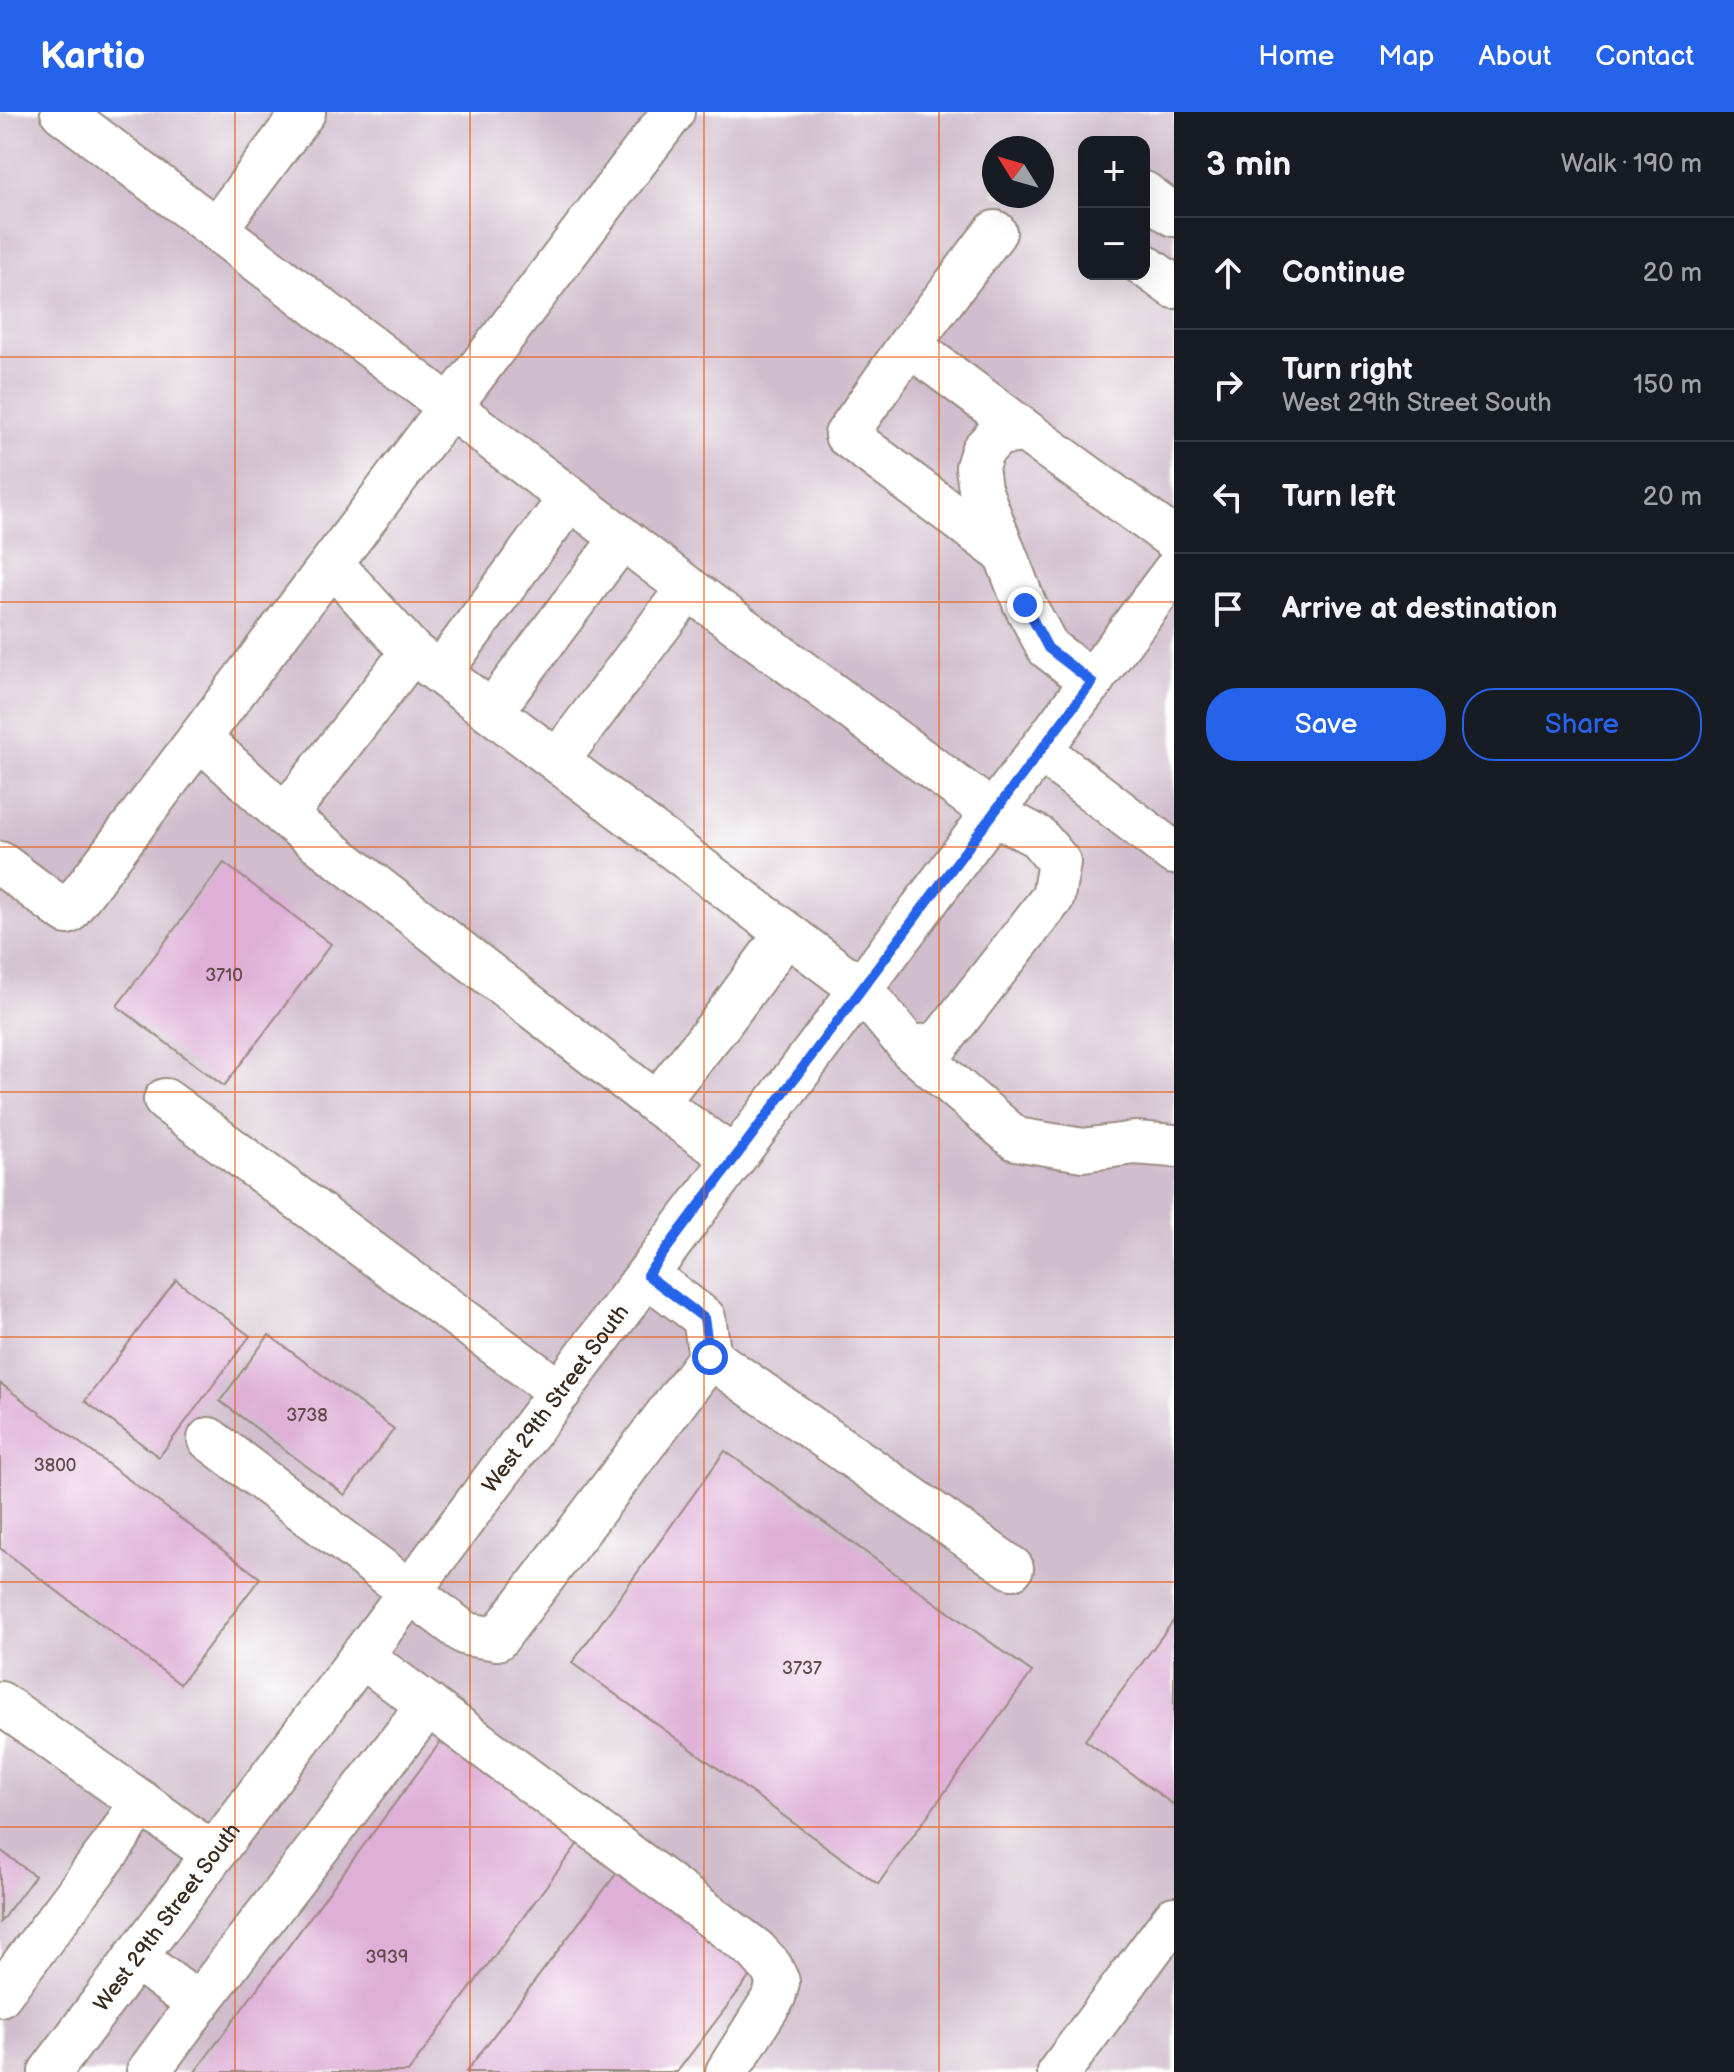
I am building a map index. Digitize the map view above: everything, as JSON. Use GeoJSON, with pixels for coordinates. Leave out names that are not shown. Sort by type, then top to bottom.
{"type":"FeatureCollection","features":[{"type":"Feature","properties":{"kind":"street"},"geometry":{"type":"LineString","coordinates":[[62,112],[688,588],[993,813],[1038,837],[1059,862],[1053,897],[940,1042],[911,1049]]}},
{"type":"Feature","properties":{"kind":"street"},"geometry":{"type":"LineString","coordinates":[[216,229],[304,112]]}},
{"type":"Feature","properties":{"kind":"street"},"geometry":{"type":"LineString","coordinates":[[0,863],[67,913],[673,112]]}},
{"type":"Feature","properties":{"kind":"street"},"geometry":{"type":"LineString","coordinates":[[1150,197],[1174,215]]}},
{"type":"Feature","properties":{"kind":"street"},"geometry":{"type":"LineString","coordinates":[[995,232],[909,345],[846,435],[1006,554]]}},
{"type":"Feature","properties":{"kind":"street"},"geometry":{"type":"LineString","coordinates":[[1150,269],[1174,287]]}},
{"type":"Feature","properties":{"kind":"street"},"geometry":{"type":"LineString","coordinates":[[909,345],[1174,539]]}},
{"type":"Feature","properties":{"kind":"street"},"geometry":{"type":"LineString","coordinates":[[1025,431],[998,434],[982,451],[977,467],[980,489],[1025,605],[1048,648],[1092,682]]}},
{"type":"Feature","properties":{"kind":"street"},"geometry":{"type":"LineString","coordinates":[[285,816],[426,663],[570,498]]}},
{"type":"Feature","properties":{"kind":"street"},"geometry":{"type":"LineString","coordinates":[[492,711],[622,538]]}},
{"type":"Feature","properties":{"kind":"street"},"geometry":{"type":"LineString","coordinates":[[332,564],[426,663],[861,989],[911,1049],[1016,1139],[1083,1150],[1135,1143],[1174,1146]]}},
{"type":"Feature","properties":{"kind":"street","name":"West 29th Street South"},"geometry":{"type":"LineString","coordinates":[[56,2070],[135,1957],[1174,571]]}},
{"type":"Feature","properties":{"kind":"street"},"geometry":{"type":"LineString","coordinates":[[558,760],[688,588]]}},
{"type":"Feature","properties":{"kind":"street"},"geometry":{"type":"LineString","coordinates":[[200,738],[285,816],[656,1103],[734,1158]]}},
{"type":"Feature","properties":{"kind":"street"},"geometry":{"type":"LineString","coordinates":[[1040,750],[1174,853]]}},
{"type":"Feature","properties":{"kind":"street"},"geometry":{"type":"LineString","coordinates":[[656,1103],[786,934]]}},
{"type":"Feature","properties":{"kind":"street"},"geometry":{"type":"LineString","coordinates":[[165,1100],[560,1392]]}},
{"type":"Feature","properties":{"kind":"street"},"geometry":{"type":"LineString","coordinates":[[209,1439],[466,1634],[497,1639],[710,1357],[704,1318],[647,1275]]}},
{"type":"Feature","properties":{"kind":"street"},"geometry":{"type":"LineString","coordinates":[[710,1357],[1012,1568]]}},
{"type":"Feature","properties":{"kind":"street"},"geometry":{"type":"LineString","coordinates":[[361,1656],[756,1950],[771,1967],[778,1982],[774,1997],[727,2072]]}},
{"type":"Feature","properties":{"kind":"street"},"geometry":{"type":"LineString","coordinates":[[0,1703],[213,1854]]}},
{"type":"Feature","properties":{"kind":"street"},"geometry":{"type":"LineString","coordinates":[[148,2072],[428,1705]]}},
{"type":"Feature","properties":{"kind":"street"},"geometry":{"type":"LineString","coordinates":[[0,1995],[114,1844],[141,1802]]}},
{"type":"Feature","properties":{"kind":"street"},"geometry":{"type":"LineString","coordinates":[[1059,2072],[1174,1918]]}},
{"type":"Feature","properties":{"kind":"street"},"geometry":{"type":"LineString","coordinates":[[135,1957],[198,2004]]}},
{"type":"Feature","properties":{"kind":"shaded area"},"geometry":{"type":"Polygon","coordinates":[[[0,112],[1174,112],[1174,2072],[0,2072],[0,112]]]}},
{"type":"Feature","properties":{"kind":"building"},"geometry":{"type":"Polygon","coordinates":[[[224,863],[331,944],[224,1086],[117,1006],[224,863]]]}},
{"type":"Feature","properties":{"kind":"building"},"geometry":{"type":"Polygon","coordinates":[[[176,1280],[250,1336],[159,1457],[85,1401],[176,1280]]]}},
{"type":"Feature","properties":{"kind":"building"},"geometry":{"type":"Polygon","coordinates":[[[269,1335],[394,1429],[345,1495],[220,1401],[269,1335]]]}},
{"type":"Feature","properties":{"kind":"building"},"geometry":{"type":"Polygon","coordinates":[[[0,1383],[260,1578],[180,1684],[0,1548],[0,1383]]]}},
{"type":"Feature","properties":{"kind":"building"},"geometry":{"type":"Polygon","coordinates":[[[725,1451],[1032,1672],[878,1884],[572,1663],[725,1451]]]}},
{"type":"Feature","properties":{"kind":"building"},"geometry":{"type":"Polygon","coordinates":[[[1174,1620],[1174,1805],[1085,1740],[1174,1620]]]}},
{"type":"Feature","properties":{"kind":"building"},"geometry":{"type":"Polygon","coordinates":[[[442,1740],[579,1842],[408,2072],[195,2072],[442,1740]]]}},
{"type":"Feature","properties":{"kind":"building"},"geometry":{"type":"Polygon","coordinates":[[[0,1850],[35,1876],[0,1922],[0,1850]]]}},
{"type":"Feature","properties":{"kind":"building"},"geometry":{"type":"Polygon","coordinates":[[[619,1870],[754,1971],[677,2072],[466,2072],[619,1870]]]}},
{"type":"Feature","properties":{"kind":"route"},"geometry":{"type":"LineString","coordinates":[[710,1357],[704,1318],[647,1275],[1092,682],[1048,648],[1025,605]]}}]}
